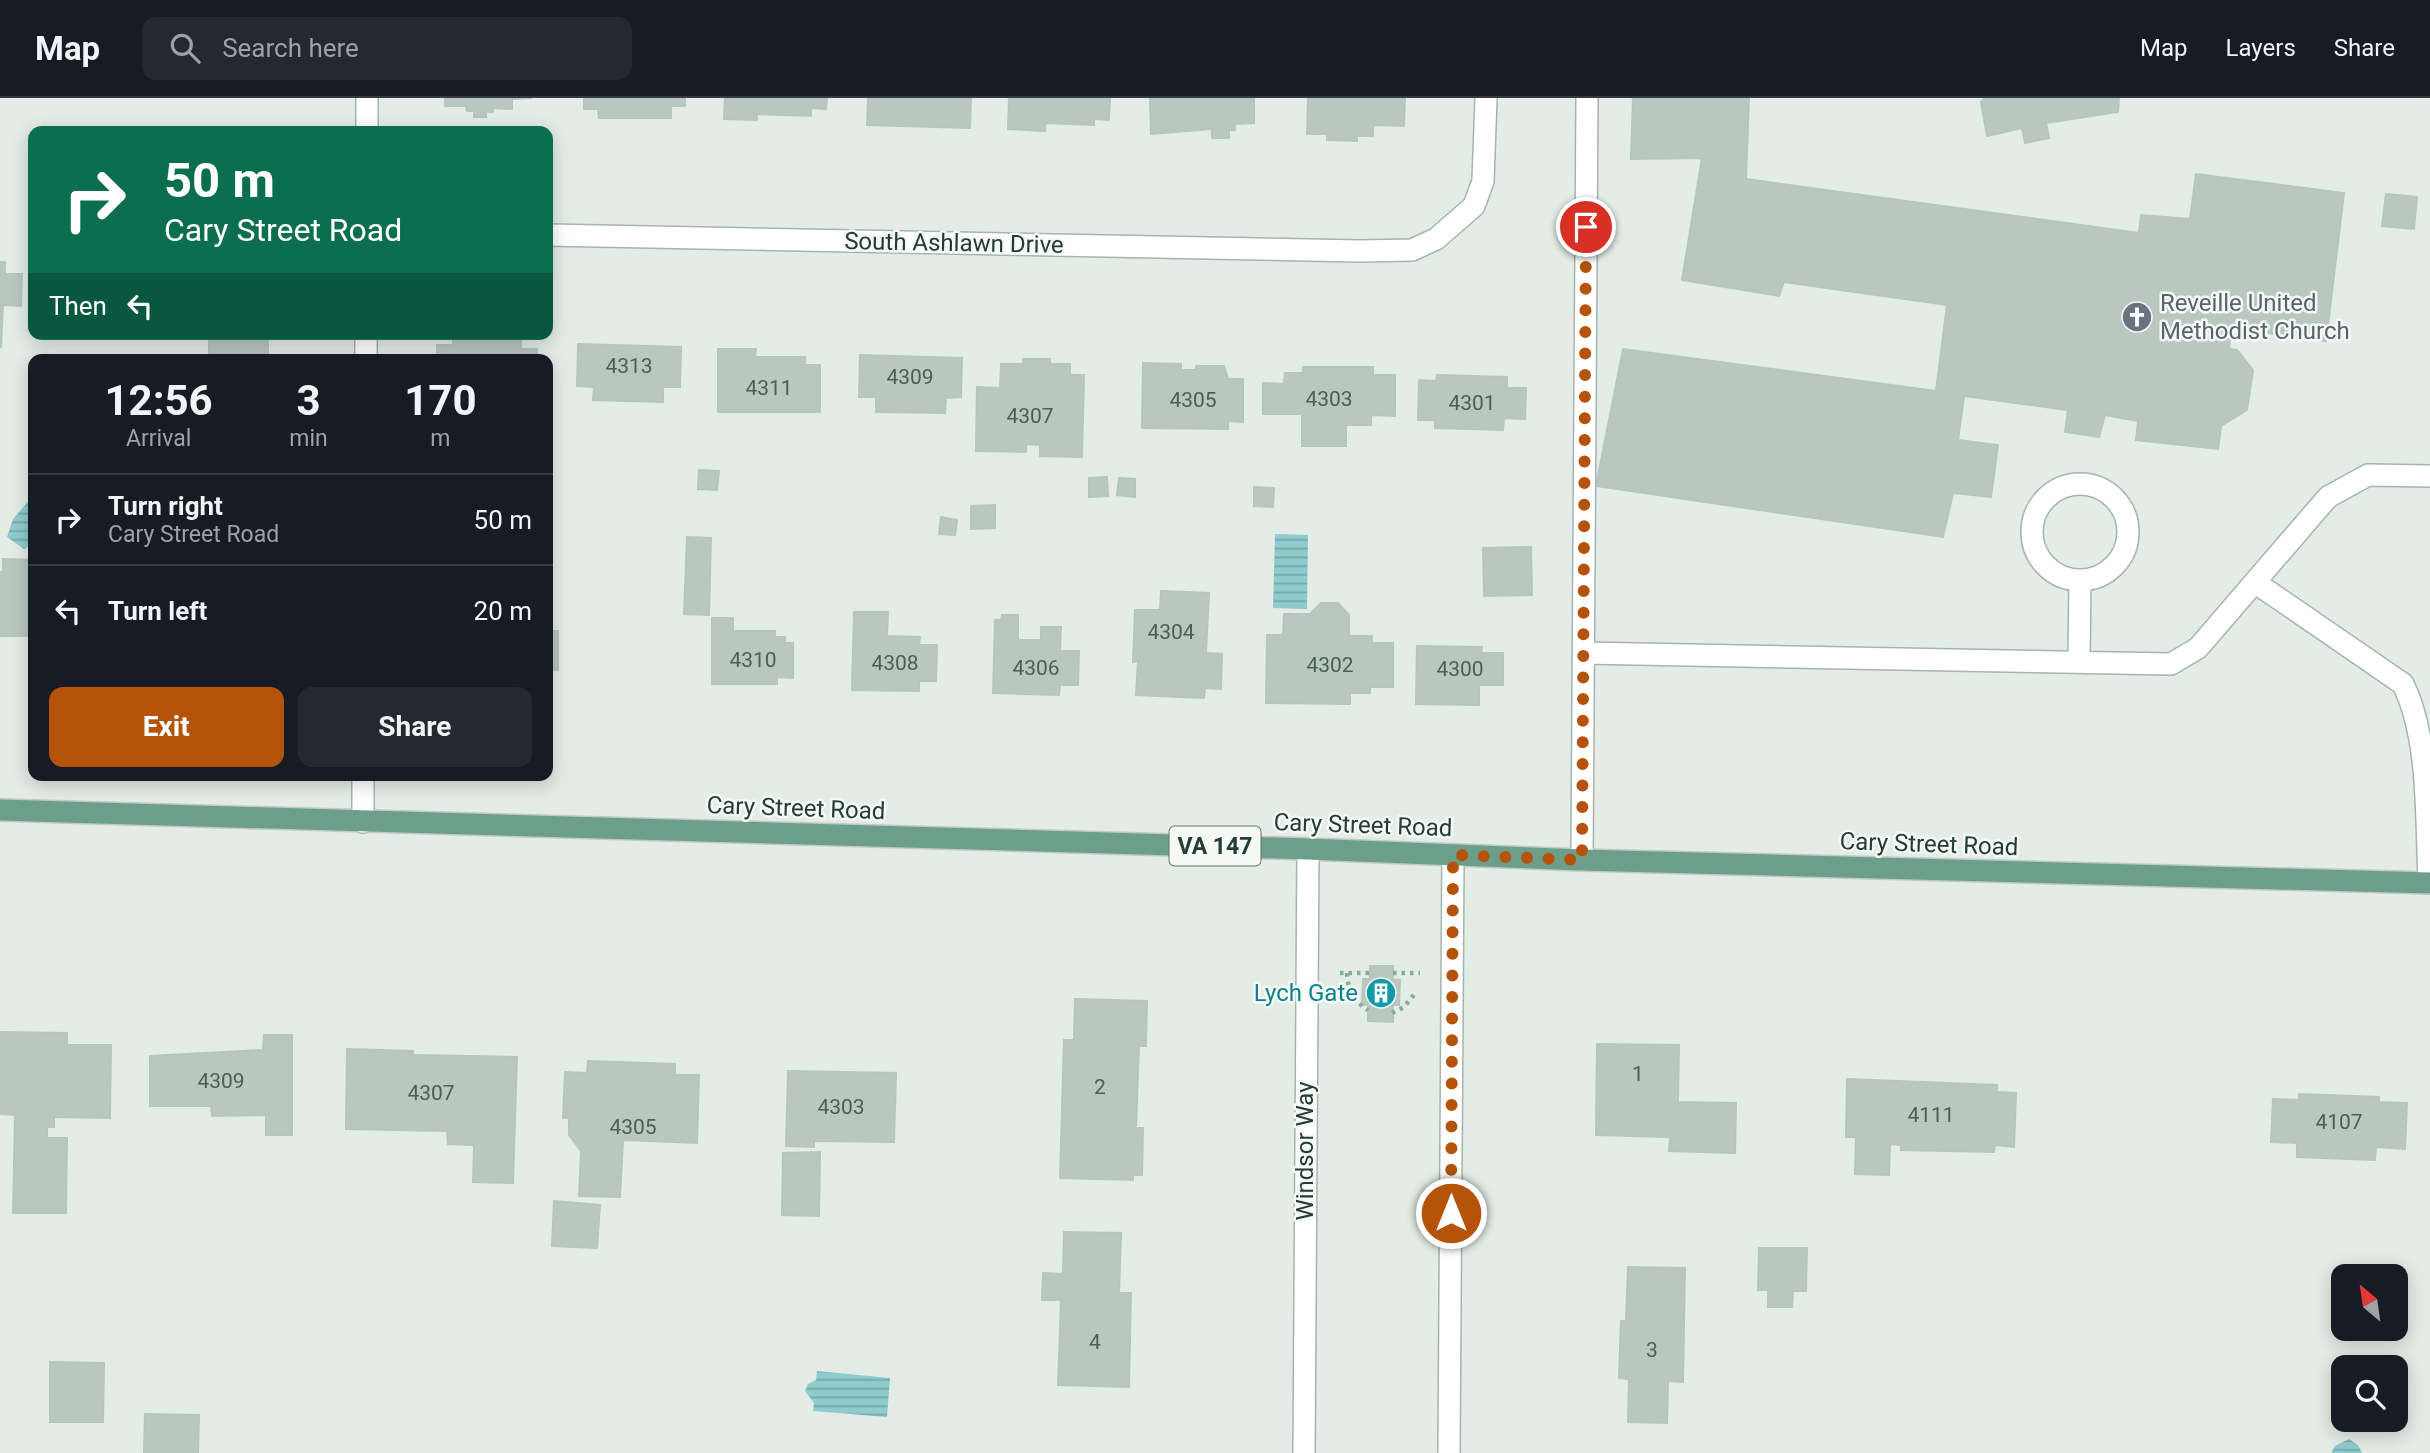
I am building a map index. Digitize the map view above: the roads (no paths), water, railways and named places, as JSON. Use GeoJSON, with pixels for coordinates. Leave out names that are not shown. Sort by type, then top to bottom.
{"type":"FeatureCollection","features":[{"type":"Feature","properties":{"kind":"main road","name":"Cary Street Road"},"geometry":{"type":"LineString","coordinates":[[0,810],[1308,849],[1582,860],[2429,883]]}},
{"type":"Feature","properties":{"kind":"street"},"geometry":{"type":"LineString","coordinates":[[367,98],[367,126]]}},
{"type":"Feature","properties":{"kind":"street","name":"South Ashlawn Drive"},"geometry":{"type":"LineString","coordinates":[[553,235],[1412,250],[1436,239],[1474,206],[1483,181],[1486,98]]}},
{"type":"Feature","properties":{"kind":"street"},"geometry":{"type":"LineString","coordinates":[[1582,860],[1587,98]]}},
{"type":"Feature","properties":{"kind":"street"},"geometry":{"type":"LineString","coordinates":[[1584,653],[2171,664],[2198,648],[2328,498],[2351,482],[2368,475],[2430,476]]}},
{"type":"Feature","properties":{"kind":"street"},"geometry":{"type":"LineString","coordinates":[[2083,484],[2099,487],[2113,496],[2123,509],[2128,525],[2128,541],[2122,557],[2111,570],[2096,578],[2080,581],[2065,579],[2040,560],[2033,547],[2031,531],[2034,516],[2042,502],[2067,485],[2083,484]]}},
{"type":"Feature","properties":{"kind":"street"},"geometry":{"type":"LineString","coordinates":[[2080,581],[2080,662]]}},
{"type":"Feature","properties":{"kind":"street"},"geometry":{"type":"LineString","coordinates":[[2256,583],[2403,684],[2416,707],[2423,740],[2429,883]]}},
{"type":"Feature","properties":{"kind":"street"},"geometry":{"type":"LineString","coordinates":[[363,781],[363,822]]}},
{"type":"Feature","properties":{"kind":"street","name":"Windsor Way"},"geometry":{"type":"LineString","coordinates":[[1304,1453],[1308,849]]}},
{"type":"Feature","properties":{"kind":"street"},"geometry":{"type":"LineString","coordinates":[[1449,1453],[1453,855]]}},
{"type":"Feature","properties":{"kind":"water"},"geometry":{"type":"Polygon","coordinates":[[[28,502],[28,547],[24,549],[7,537],[13,519],[28,502]]]}},
{"type":"Feature","properties":{"kind":"water"},"geometry":{"type":"Polygon","coordinates":[[[1275,534],[1308,535],[1307,609],[1273,608],[1275,534]]]}},
{"type":"Feature","properties":{"kind":"water"},"geometry":{"type":"Polygon","coordinates":[[[817,1371],[890,1378],[887,1417],[813,1411],[814,1403],[805,1391],[808,1384],[816,1380],[817,1371]]]}},
{"type":"Feature","properties":{"kind":"water"},"geometry":{"type":"Polygon","coordinates":[[[2349,1439],[2358,1445],[2362,1453],[2331,1453],[2335,1446],[2349,1439]]]}},
{"type":"Feature","properties":{"kind":"place","name":"Reveille United Methodist Church"},"geometry":{"type":"Point","coordinates":[2137,317]}},
{"type":"Feature","properties":{"kind":"place","name":"Lych Gate"},"geometry":{"type":"Point","coordinates":[1381,993]}}]}
